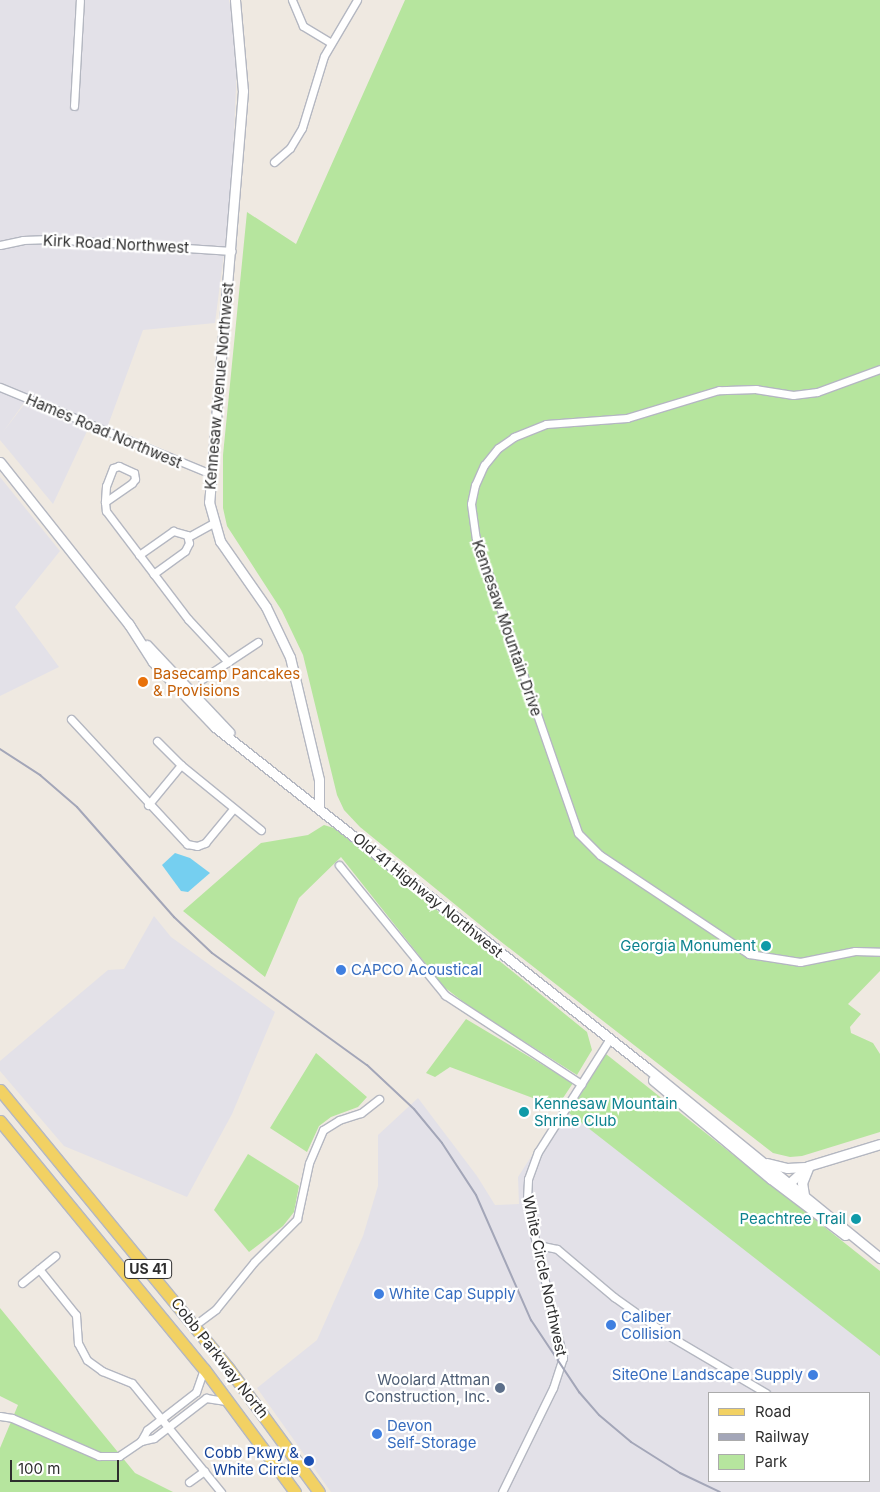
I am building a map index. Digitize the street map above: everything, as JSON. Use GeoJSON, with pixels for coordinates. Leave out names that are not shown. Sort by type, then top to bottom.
{"type":"FeatureCollection","features":[{"type":"Feature","properties":{"kind":"main road","name":"Cobb Parkway North"},"geometry":{"type":"LineString","coordinates":[[0,1090],[194,1325],[264,1413],[320,1492]]}},
{"type":"Feature","properties":{"kind":"main road","name":"Cobb Parkway North"},"geometry":{"type":"LineString","coordinates":[[0,1121],[204,1369],[295,1492]]}},
{"type":"Feature","properties":{"kind":"street"},"geometry":{"type":"LineString","coordinates":[[74,106],[80,0]]}},
{"type":"Feature","properties":{"kind":"street","name":"Kennesaw Avenue Northwest"},"geometry":{"type":"LineString","coordinates":[[235,0],[243,91],[232,251],[209,473],[209,502],[213,523],[229,555],[272,616],[290,657],[319,780],[319,808]]}},
{"type":"Feature","properties":{"kind":"street"},"geometry":{"type":"LineString","coordinates":[[292,0],[303,26],[330,42]]}},
{"type":"Feature","properties":{"kind":"street"},"geometry":{"type":"LineString","coordinates":[[274,162],[290,148],[302,128],[330,42],[357,0]]}},
{"type":"Feature","properties":{"kind":"street","name":"Kirk Road Northwest"},"geometry":{"type":"LineString","coordinates":[[0,245],[23,240],[50,239],[232,251]]}},
{"type":"Feature","properties":{"kind":"street","name":"Kennesaw Mountain Drive"},"geometry":{"type":"LineString","coordinates":[[880,370],[817,392],[793,395],[756,390],[718,390],[627,418],[546,424],[514,436],[498,448],[484,466],[471,504],[476,538],[578,833],[600,855],[749,954],[800,962],[855,951],[880,952]]}},
{"type":"Feature","properties":{"kind":"street","name":"Hames Road Northwest"},"geometry":{"type":"LineString","coordinates":[[0,387],[209,473]]}},
{"type":"Feature","properties":{"kind":"street","name":"Old 41 Highway Northwest"},"geometry":{"type":"LineString","coordinates":[[0,462],[128,623],[153,662],[192,706],[760,1160],[786,1186],[804,1196],[880,1259]]}},
{"type":"Feature","properties":{"kind":"street"},"geometry":{"type":"LineString","coordinates":[[105,502],[132,483],[135,479],[134,473],[120,466],[113,468],[106,486],[105,502],[110,517],[188,619],[228,662]]}},
{"type":"Feature","properties":{"kind":"street"},"geometry":{"type":"LineString","coordinates":[[153,574],[185,551],[188,537],[213,523]]}},
{"type":"Feature","properties":{"kind":"street"},"geometry":{"type":"LineString","coordinates":[[139,555],[173,531],[181,531],[188,537]]}},
{"type":"Feature","properties":{"kind":"street"},"geometry":{"type":"LineString","coordinates":[[202,679],[258,642]]}},
{"type":"Feature","properties":{"kind":"street"},"geometry":{"type":"LineString","coordinates":[[71,718],[182,841],[196,846],[205,843],[234,808]]}},
{"type":"Feature","properties":{"kind":"street"},"geometry":{"type":"LineString","coordinates":[[157,740],[181,765],[261,830]]}},
{"type":"Feature","properties":{"kind":"street"},"geometry":{"type":"LineString","coordinates":[[148,804],[181,765]]}},
{"type":"Feature","properties":{"kind":"street"},"geometry":{"type":"LineString","coordinates":[[339,865],[445,995],[581,1084]]}},
{"type":"Feature","properties":{"kind":"street","name":"Old 41 Highway Northwest"},"geometry":{"type":"LineString","coordinates":[[608,1040],[670,1095],[880,1259]]}},
{"type":"Feature","properties":{"kind":"street","name":"White Circle Northwest"},"geometry":{"type":"LineString","coordinates":[[502,1492],[563,1363],[527,1199],[530,1170],[538,1152],[608,1040]]}},
{"type":"Feature","properties":{"kind":"street"},"geometry":{"type":"LineString","coordinates":[[194,1325],[216,1309],[254,1262],[297,1219],[309,1163],[322,1130],[339,1120],[361,1113],[379,1100]]}},
{"type":"Feature","properties":{"kind":"street"},"geometry":{"type":"LineString","coordinates":[[760,1160],[783,1168],[810,1166],[880,1144]]}},
{"type":"Feature","properties":{"kind":"street"},"geometry":{"type":"LineString","coordinates":[[786,1186],[810,1166]]}},
{"type":"Feature","properties":{"kind":"street"},"geometry":{"type":"LineString","coordinates":[[804,1196],[803,1177],[810,1166]]}},
{"type":"Feature","properties":{"kind":"street"},"geometry":{"type":"LineString","coordinates":[[538,1245],[557,1249],[614,1297],[666,1334],[764,1392]]}},
{"type":"Feature","properties":{"kind":"street"},"geometry":{"type":"LineString","coordinates":[[22,1283],[55,1256]]}},
{"type":"Feature","properties":{"kind":"street"},"geometry":{"type":"LineString","coordinates":[[39,1269],[76,1315],[78,1343],[87,1360],[102,1371],[132,1383],[221,1492]]}},
{"type":"Feature","properties":{"kind":"street"},"geometry":{"type":"LineString","coordinates":[[141,1441],[147,1430],[199,1388],[204,1369]]}},
{"type":"Feature","properties":{"kind":"street"},"geometry":{"type":"LineString","coordinates":[[0,1416],[12,1418],[99,1456],[119,1456],[141,1441],[154,1438],[206,1398],[218,1397],[231,1403]]}},
{"type":"Feature","properties":{"kind":"street"},"geometry":{"type":"LineString","coordinates":[[189,1482],[204,1471]]}},
{"type":"Feature","properties":{"kind":"shaded area"},"geometry":{"type":"Polygon","coordinates":[[[0,0],[229,0],[238,43],[231,199],[215,323],[143,330],[107,428],[29,396],[3,432],[26,402],[88,429],[53,504],[0,440],[0,0]]]}},
{"type":"Feature","properties":{"kind":"shaded area"},"geometry":{"type":"Polygon","coordinates":[[[0,477],[60,551],[15,607],[59,667],[0,696],[0,477]]]}},
{"type":"Feature","properties":{"kind":"shaded area"},"geometry":{"type":"Polygon","coordinates":[[[154,916],[171,937],[275,1012],[232,1114],[187,1197],[64,1146],[0,1071],[0,1061],[108,970],[124,969],[154,916]]]}},
{"type":"Feature","properties":{"kind":"shaded area"},"geometry":{"type":"Polygon","coordinates":[[[418,1098],[477,1176],[495,1205],[519,1204],[518,1177],[561,1110],[591,1124],[880,1355],[880,1492],[331,1492],[257,1388],[317,1340],[363,1236],[378,1186],[378,1135],[418,1098]]]}},
{"type":"Feature","properties":{"kind":"green space"},"geometry":{"type":"Polygon","coordinates":[[[405,0],[880,0],[880,971],[848,1004],[861,1014],[850,1027],[851,1033],[873,1043],[880,1054],[880,1132],[802,1156],[790,1157],[773,1153],[495,937],[360,827],[344,810],[337,795],[303,655],[282,611],[227,526],[223,508],[223,455],[247,212],[296,244],[405,0]]]}},
{"type":"Feature","properties":{"kind":"green space"},"geometry":{"type":"Polygon","coordinates":[[[324,825],[337,829],[587,1032],[592,1050],[577,1075],[470,1007],[444,987],[341,857],[299,898],[265,977],[183,911],[261,843],[308,835],[324,825]]]}},
{"type":"Feature","properties":{"kind":"green space"},"geometry":{"type":"Polygon","coordinates":[[[466,1019],[573,1083],[557,1107],[450,1067],[435,1077],[426,1073],[466,1019]]]}},
{"type":"Feature","properties":{"kind":"green space"},"geometry":{"type":"Polygon","coordinates":[[[316,1053],[367,1097],[358,1107],[331,1117],[319,1126],[307,1152],[270,1128],[316,1053]]]}},
{"type":"Feature","properties":{"kind":"green space"},"geometry":{"type":"Polygon","coordinates":[[[606,1054],[880,1271],[880,1356],[569,1113],[606,1054]]]}},
{"type":"Feature","properties":{"kind":"green space"},"geometry":{"type":"Polygon","coordinates":[[[248,1154],[299,1186],[294,1212],[283,1226],[249,1252],[214,1210],[248,1154]]]}},
{"type":"Feature","properties":{"kind":"green space"},"geometry":{"type":"Polygon","coordinates":[[[0,1308],[135,1473],[173,1492],[0,1492],[0,1448],[18,1405],[0,1396],[0,1308]]]}},
{"type":"Feature","properties":{"kind":"water"},"geometry":{"type":"Polygon","coordinates":[[[175,853],[190,858],[210,873],[188,892],[181,891],[162,865],[175,853]]]}},
{"type":"Feature","properties":{"kind":"railway"},"geometry":{"type":"LineString","coordinates":[[0,749],[40,775],[77,807],[174,917],[212,953],[367,1065],[414,1109],[442,1143],[476,1195],[531,1320],[579,1392],[599,1415],[631,1442],[680,1473],[720,1492]]}},
{"type":"Feature","properties":{"kind":"place","name":"Basecamp Pancakes & Provisions"},"geometry":{"type":"Point","coordinates":[143,682]}},
{"type":"Feature","properties":{"kind":"place","name":"Georgia Monument"},"geometry":{"type":"Point","coordinates":[766,946]}},
{"type":"Feature","properties":{"kind":"place","name":"CAPCO Acoustical"},"geometry":{"type":"Point","coordinates":[341,970]}},
{"type":"Feature","properties":{"kind":"place","name":"Kennesaw Mountain Shrine Club"},"geometry":{"type":"Point","coordinates":[524,1112]}},
{"type":"Feature","properties":{"kind":"place","name":"Peachtree Trail"},"geometry":{"type":"Point","coordinates":[856,1219]}},
{"type":"Feature","properties":{"kind":"place","name":"White Cap Supply"},"geometry":{"type":"Point","coordinates":[379,1294]}},
{"type":"Feature","properties":{"kind":"place","name":"Caliber Collision"},"geometry":{"type":"Point","coordinates":[611,1325]}},
{"type":"Feature","properties":{"kind":"place","name":"SiteOne Landscape Supply"},"geometry":{"type":"Point","coordinates":[813,1375]}},
{"type":"Feature","properties":{"kind":"place","name":"Woolard Attman Construction, Inc."},"geometry":{"type":"Point","coordinates":[500,1388]}},
{"type":"Feature","properties":{"kind":"place","name":"Devon Self-Storage"},"geometry":{"type":"Point","coordinates":[377,1434]}},
{"type":"Feature","properties":{"kind":"place","name":"Cobb Pkwy & White Circle"},"geometry":{"type":"Point","coordinates":[309,1461]}}]}
